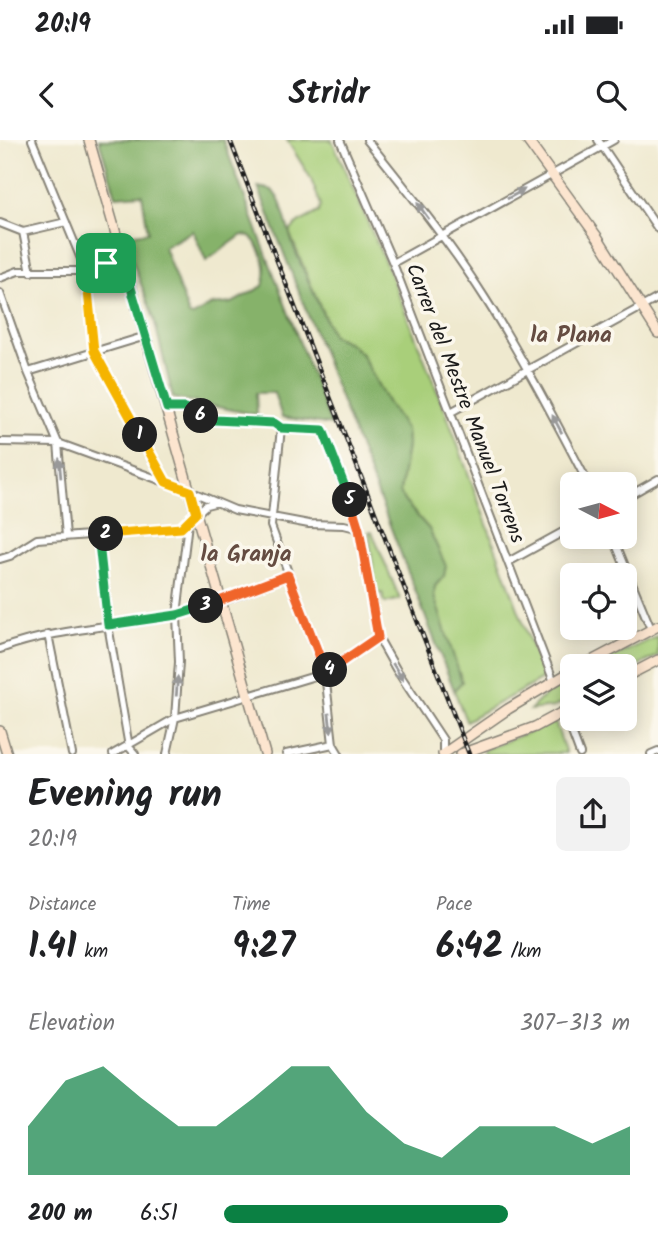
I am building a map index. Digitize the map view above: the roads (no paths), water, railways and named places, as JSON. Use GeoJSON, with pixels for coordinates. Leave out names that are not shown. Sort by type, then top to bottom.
{"type":"FeatureCollection","features":[{"type":"Feature","properties":{"kind":"street"},"geometry":{"type":"LineString","coordinates":[[32,140],[86,271],[94,351],[166,482]]}},
{"type":"Feature","properties":{"kind":"street"},"geometry":{"type":"LineString","coordinates":[[89,140],[265,754]]}},
{"type":"Feature","properties":{"kind":"street","name":"Carrer del Mestre Manuel Torrens"},"geometry":{"type":"LineString","coordinates":[[340,140],[393,263],[510,561],[554,682]]}},
{"type":"Feature","properties":{"kind":"street"},"geometry":{"type":"LineString","coordinates":[[367,140],[441,235],[484,297],[528,369],[582,472]]}},
{"type":"Feature","properties":{"kind":"street"},"geometry":{"type":"LineString","coordinates":[[527,140],[553,174],[658,333]]}},
{"type":"Feature","properties":{"kind":"street"},"geometry":{"type":"LineString","coordinates":[[393,263],[553,174],[600,143],[614,140]]}},
{"type":"Feature","properties":{"kind":"street"},"geometry":{"type":"LineString","coordinates":[[600,143],[658,229]]}},
{"type":"Feature","properties":{"kind":"street"},"geometry":{"type":"LineString","coordinates":[[0,223],[23,232],[66,222]]}},
{"type":"Feature","properties":{"kind":"street"},"geometry":{"type":"LineString","coordinates":[[23,232],[31,272]]}},
{"type":"Feature","properties":{"kind":"street"},"geometry":{"type":"LineString","coordinates":[[0,278],[18,271],[86,271],[122,258]]}},
{"type":"Feature","properties":{"kind":"street"},"geometry":{"type":"LineString","coordinates":[[0,293],[28,372],[58,443],[66,536]]}},
{"type":"Feature","properties":{"kind":"street"},"geometry":{"type":"LineString","coordinates":[[451,412],[658,298]]}},
{"type":"Feature","properties":{"kind":"street"},"geometry":{"type":"LineString","coordinates":[[28,372],[146,336]]}},
{"type":"Feature","properties":{"kind":"street"},"geometry":{"type":"LineString","coordinates":[[167,408],[185,408],[215,420],[274,423],[281,428],[323,430],[355,513],[378,637],[443,740],[443,753]]}},
{"type":"Feature","properties":{"kind":"street"},"geometry":{"type":"LineString","coordinates":[[281,428],[271,526],[326,673],[333,744],[338,754]]}},
{"type":"Feature","properties":{"kind":"street"},"geometry":{"type":"LineString","coordinates":[[0,442],[58,443],[190,491],[215,503],[271,518],[309,524],[344,525],[360,532]]}},
{"type":"Feature","properties":{"kind":"street"},"geometry":{"type":"LineString","coordinates":[[637,491],[658,479]]}},
{"type":"Feature","properties":{"kind":"street"},"geometry":{"type":"LineString","coordinates":[[0,559],[10,556],[37,539],[181,528],[206,505],[215,503]]}},
{"type":"Feature","properties":{"kind":"street"},"geometry":{"type":"LineString","coordinates":[[344,525],[352,520],[355,513]]}},
{"type":"Feature","properties":{"kind":"street"},"geometry":{"type":"LineString","coordinates":[[167,754],[175,718],[179,662],[177,615],[188,523]]}},
{"type":"Feature","properties":{"kind":"street"},"geometry":{"type":"LineString","coordinates":[[98,534],[108,625],[129,747],[135,754]]}},
{"type":"Feature","properties":{"kind":"street"},"geometry":{"type":"LineString","coordinates":[[510,561],[560,534]]}},
{"type":"Feature","properties":{"kind":"street"},"geometry":{"type":"LineString","coordinates":[[604,654],[655,627],[620,550]]}},
{"type":"Feature","properties":{"kind":"street"},"geometry":{"type":"LineString","coordinates":[[0,649],[48,634],[177,615],[221,602],[288,575]]}},
{"type":"Feature","properties":{"kind":"street"},"geometry":{"type":"LineString","coordinates":[[48,634],[72,754]]}},
{"type":"Feature","properties":{"kind":"street"},"geometry":{"type":"LineString","coordinates":[[113,754],[175,718],[326,673],[378,637]]}},
{"type":"Feature","properties":{"kind":"street"},"geometry":{"type":"LineString","coordinates":[[637,671],[658,660]]}},
{"type":"Feature","properties":{"kind":"street"},"geometry":{"type":"LineString","coordinates":[[443,753],[560,678]]}},
{"type":"Feature","properties":{"kind":"street"},"geometry":{"type":"LineString","coordinates":[[461,754],[535,727],[560,713]]}},
{"type":"Feature","properties":{"kind":"street"},"geometry":{"type":"LineString","coordinates":[[0,731],[7,754]]}},
{"type":"Feature","properties":{"kind":"street"},"geometry":{"type":"LineString","coordinates":[[574,731],[580,754]]}},
{"type":"Feature","properties":{"kind":"street"},"geometry":{"type":"LineString","coordinates":[[286,754],[333,744]]}},
{"type":"Feature","properties":{"kind":"street"},"geometry":{"type":"LineString","coordinates":[[650,754],[658,751]]}},
{"type":"Feature","properties":{"kind":"railway"},"geometry":{"type":"LineString","coordinates":[[230,140],[469,754]]}},
{"type":"Feature","properties":{"kind":"district","name":"la Plana"},"geometry":{"type":"Point","coordinates":[571,334]}},
{"type":"Feature","properties":{"kind":"district","name":"la Granja"},"geometry":{"type":"Point","coordinates":[246,553]}}]}
